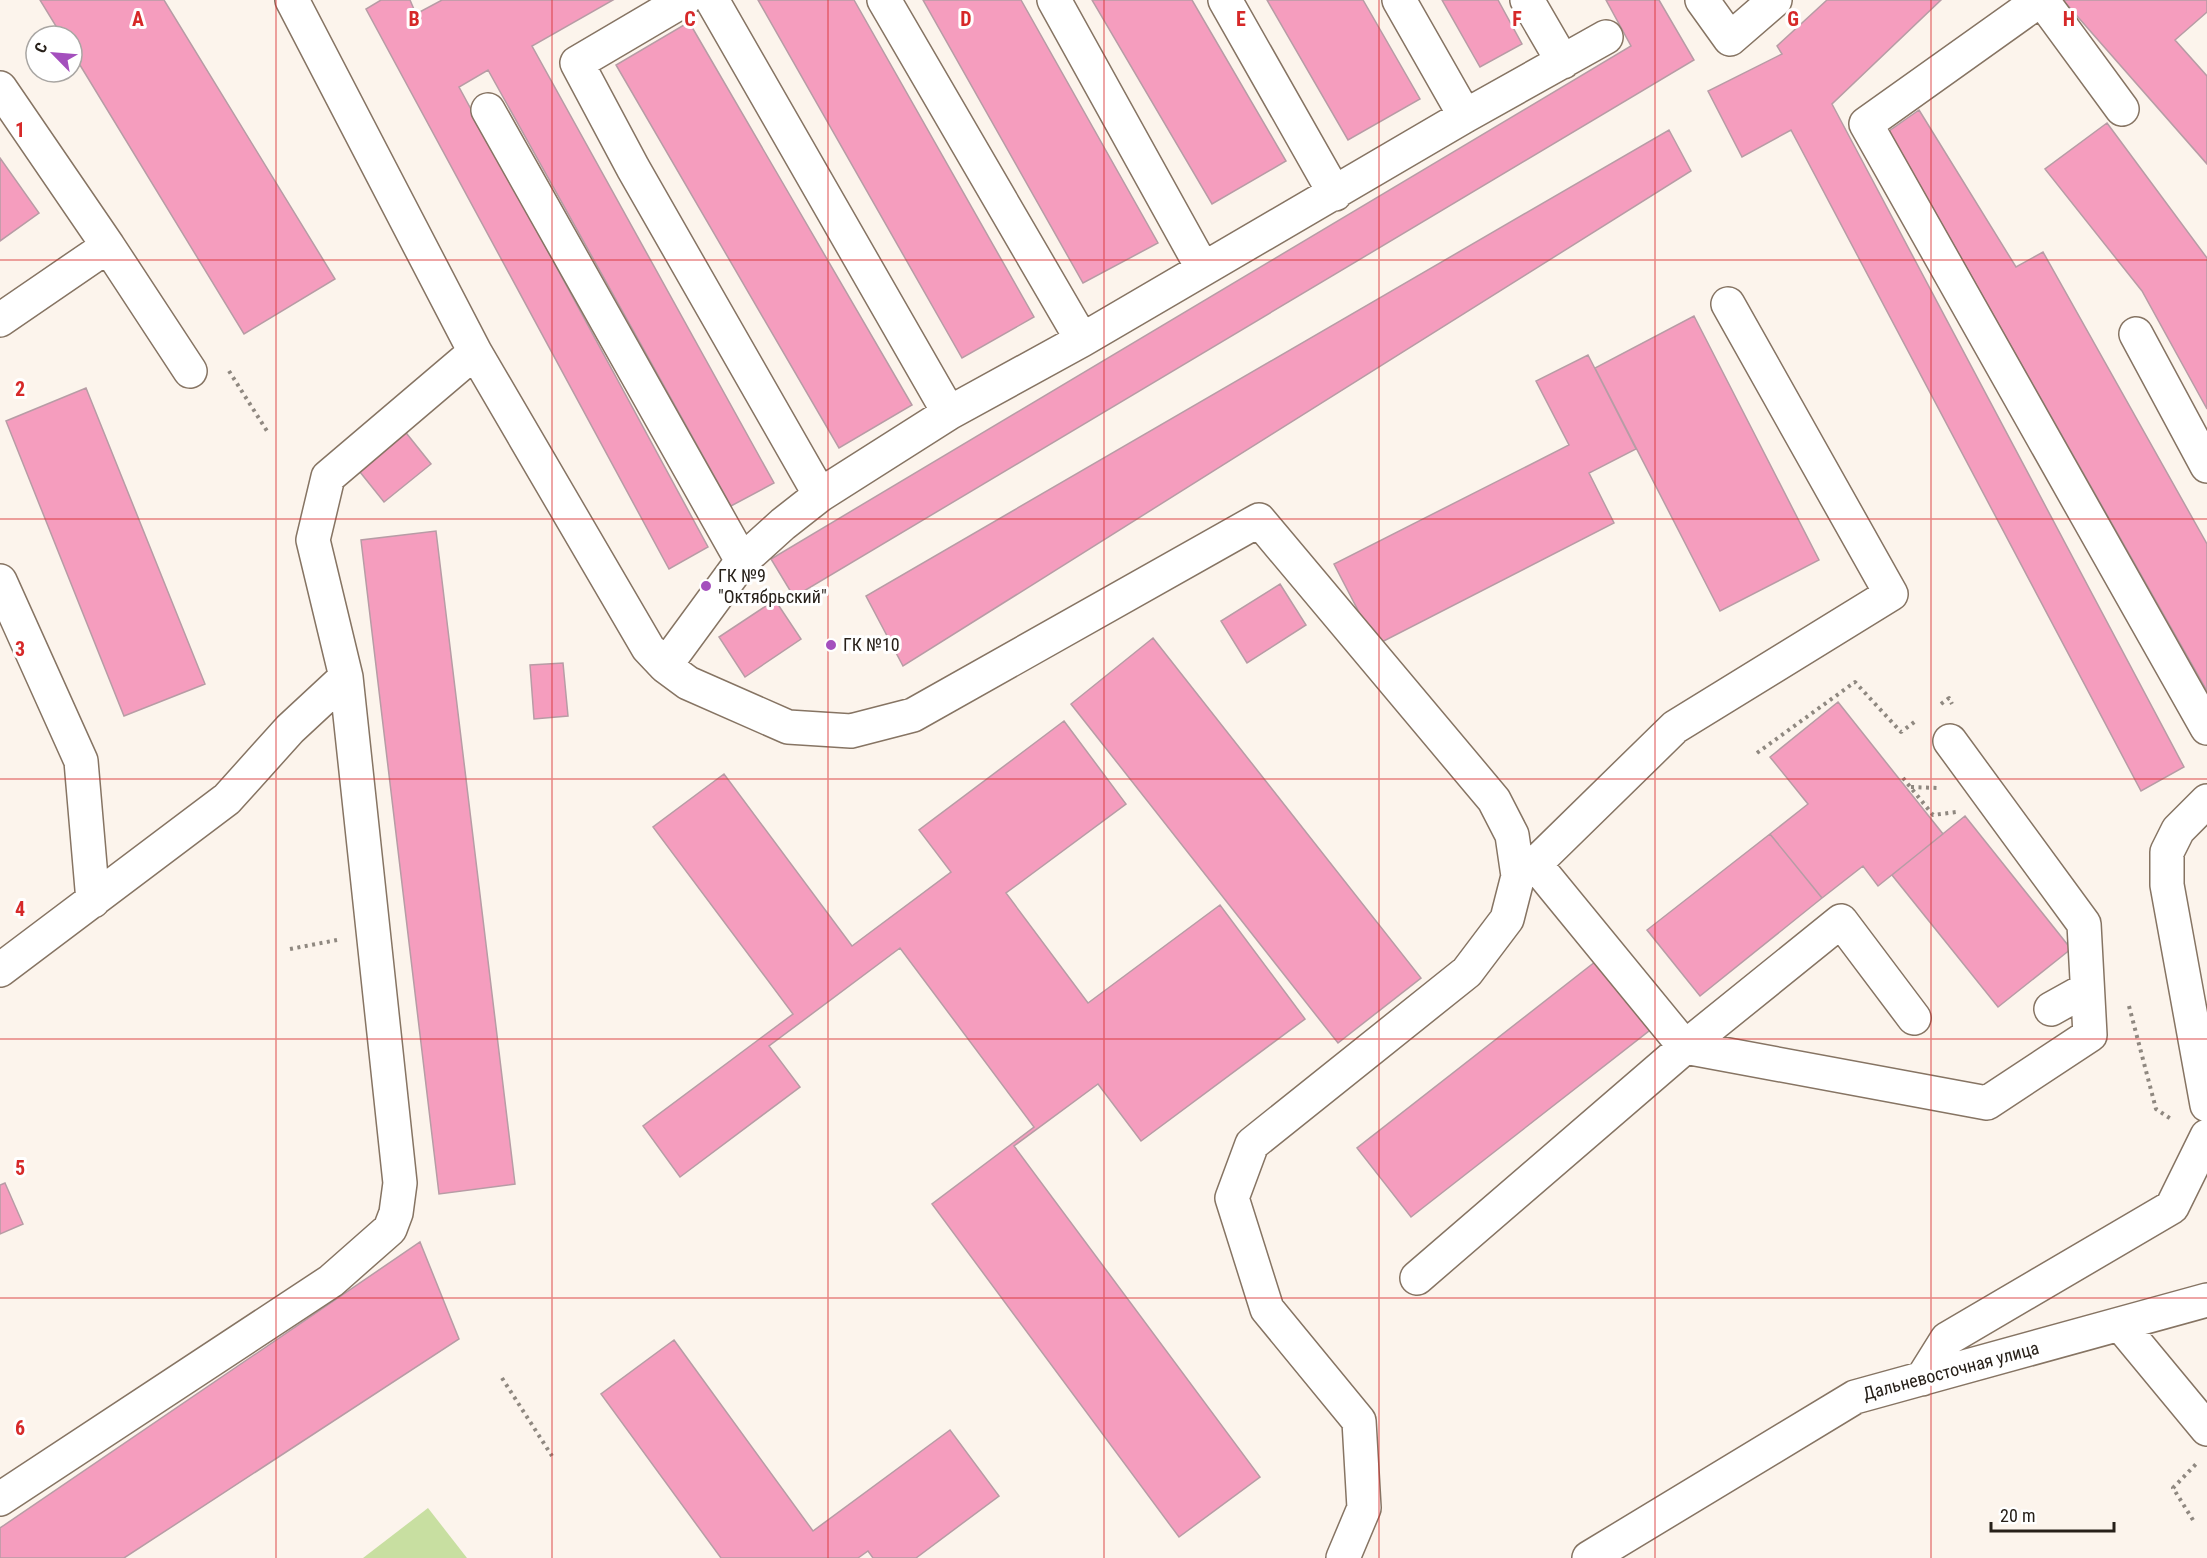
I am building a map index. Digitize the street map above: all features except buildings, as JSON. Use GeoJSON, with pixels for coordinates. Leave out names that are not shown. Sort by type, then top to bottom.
{"type":"FeatureCollection","features":[{"type":"Feature","properties":{"kind":"street"},"geometry":{"type":"LineString","coordinates":[[292,0],[474,352],[648,648],[665,666],[688,684],[788,727],[851,731],[913,715],[1259,520],[1494,800],[1527,870],[1685,1047],[1988,1103],[2090,1035],[2084,924],[1950,741]]}},
{"type":"Feature","properties":{"kind":"street"},"geometry":{"type":"LineString","coordinates":[[684,0],[577,63],[633,168],[820,495]]}},
{"type":"Feature","properties":{"kind":"street"},"geometry":{"type":"LineString","coordinates":[[712,0],[949,413]]}},
{"type":"Feature","properties":{"kind":"street"},"geometry":{"type":"LineString","coordinates":[[884,0],[1082,340]]}},
{"type":"Feature","properties":{"kind":"street"},"geometry":{"type":"LineString","coordinates":[[1054,0],[1203,269]]}},
{"type":"Feature","properties":{"kind":"street"},"geometry":{"type":"LineString","coordinates":[[1225,0],[1335,194]]}},
{"type":"Feature","properties":{"kind":"street"},"geometry":{"type":"LineString","coordinates":[[1399,0],[1465,116]]}},
{"type":"Feature","properties":{"kind":"street"},"geometry":{"type":"LineString","coordinates":[[1527,0],[1563,62]]}},
{"type":"Feature","properties":{"kind":"street"},"geometry":{"type":"LineString","coordinates":[[1702,0],[1730,39],[1775,0]]}},
{"type":"Feature","properties":{"kind":"street"},"geometry":{"type":"LineString","coordinates":[[2122,109],[2041,0],[1866,124],[2207,728]]}},
{"type":"Feature","properties":{"kind":"street"},"geometry":{"type":"LineString","coordinates":[[665,666],[742,561],[820,495],[949,413],[1082,340],[1465,116],[1606,37]]}},
{"type":"Feature","properties":{"kind":"street"},"geometry":{"type":"LineString","coordinates":[[0,88],[190,371]]}},
{"type":"Feature","properties":{"kind":"street"},"geometry":{"type":"LineString","coordinates":[[488,110],[742,561]]}},
{"type":"Feature","properties":{"kind":"street"},"geometry":{"type":"LineString","coordinates":[[0,320],[108,246]]}},
{"type":"Feature","properties":{"kind":"street"},"geometry":{"type":"LineString","coordinates":[[1343,1558],[1364,1508],[1359,1421],[1267,1309],[1232,1198],[1252,1144],[1467,972],[1507,919],[1527,870],[1675,727],[1891,594],[1728,304]]}},
{"type":"Feature","properties":{"kind":"street"},"geometry":{"type":"LineString","coordinates":[[2136,334],[2207,466]]}},
{"type":"Feature","properties":{"kind":"street"},"geometry":{"type":"LineString","coordinates":[[0,1499],[331,1281],[390,1229],[396,1213],[400,1183],[346,678],[313,540],[328,477],[474,352]]}},
{"type":"Feature","properties":{"kind":"street"},"geometry":{"type":"LineString","coordinates":[[0,581],[81,761],[93,901]]}},
{"type":"Feature","properties":{"kind":"street"},"geometry":{"type":"LineString","coordinates":[[0,970],[227,799],[290,729],[346,678]]}},
{"type":"Feature","properties":{"kind":"street"},"geometry":{"type":"LineString","coordinates":[[2207,801],[2178,830],[2168,852],[2167,885],[2207,1105]]}},
{"type":"Feature","properties":{"kind":"street"},"geometry":{"type":"LineString","coordinates":[[1417,1278],[1685,1047],[1841,921],[1914,1018]]}},
{"type":"Feature","properties":{"kind":"street"},"geometry":{"type":"LineString","coordinates":[[2051,1009],[2087,989]]}},
{"type":"Feature","properties":{"kind":"street"},"geometry":{"type":"LineString","coordinates":[[1922,1379],[1947,1339],[2172,1207],[2207,1136]]}},
{"type":"Feature","properties":{"kind":"street","name":"Дальневосточная улица"},"geometry":{"type":"LineString","coordinates":[[1589,1558],[1855,1397],[2207,1300]]}},
{"type":"Feature","properties":{"kind":"street"},"geometry":{"type":"LineString","coordinates":[[2120,1324],[2204,1445]]}},
{"type":"Feature","properties":{"kind":"path"},"geometry":{"type":"LineString","coordinates":[[227,368],[267,431]]}},
{"type":"Feature","properties":{"kind":"path"},"geometry":{"type":"LineString","coordinates":[[290,949],[374,934]]}},
{"type":"Feature","properties":{"kind":"path"},"geometry":{"type":"LineString","coordinates":[[502,1378],[552,1456]]}},
{"type":"Feature","properties":{"kind":"path"},"geometry":{"type":"LineString","coordinates":[[2193,1520],[2173,1488],[2204,1445]]}},
{"type":"Feature","properties":{"kind":"green space"},"geometry":{"type":"Polygon","coordinates":[[[428,1508],[467,1558],[363,1558],[428,1508]]]}},
{"type":"Feature","properties":{"kind":"place","name":"ГК №9 \"Октябрьский\""},"geometry":{"type":"Point","coordinates":[706,586]}},
{"type":"Feature","properties":{"kind":"place","name":"ГК №10"},"geometry":{"type":"Point","coordinates":[831,645]}}]}
